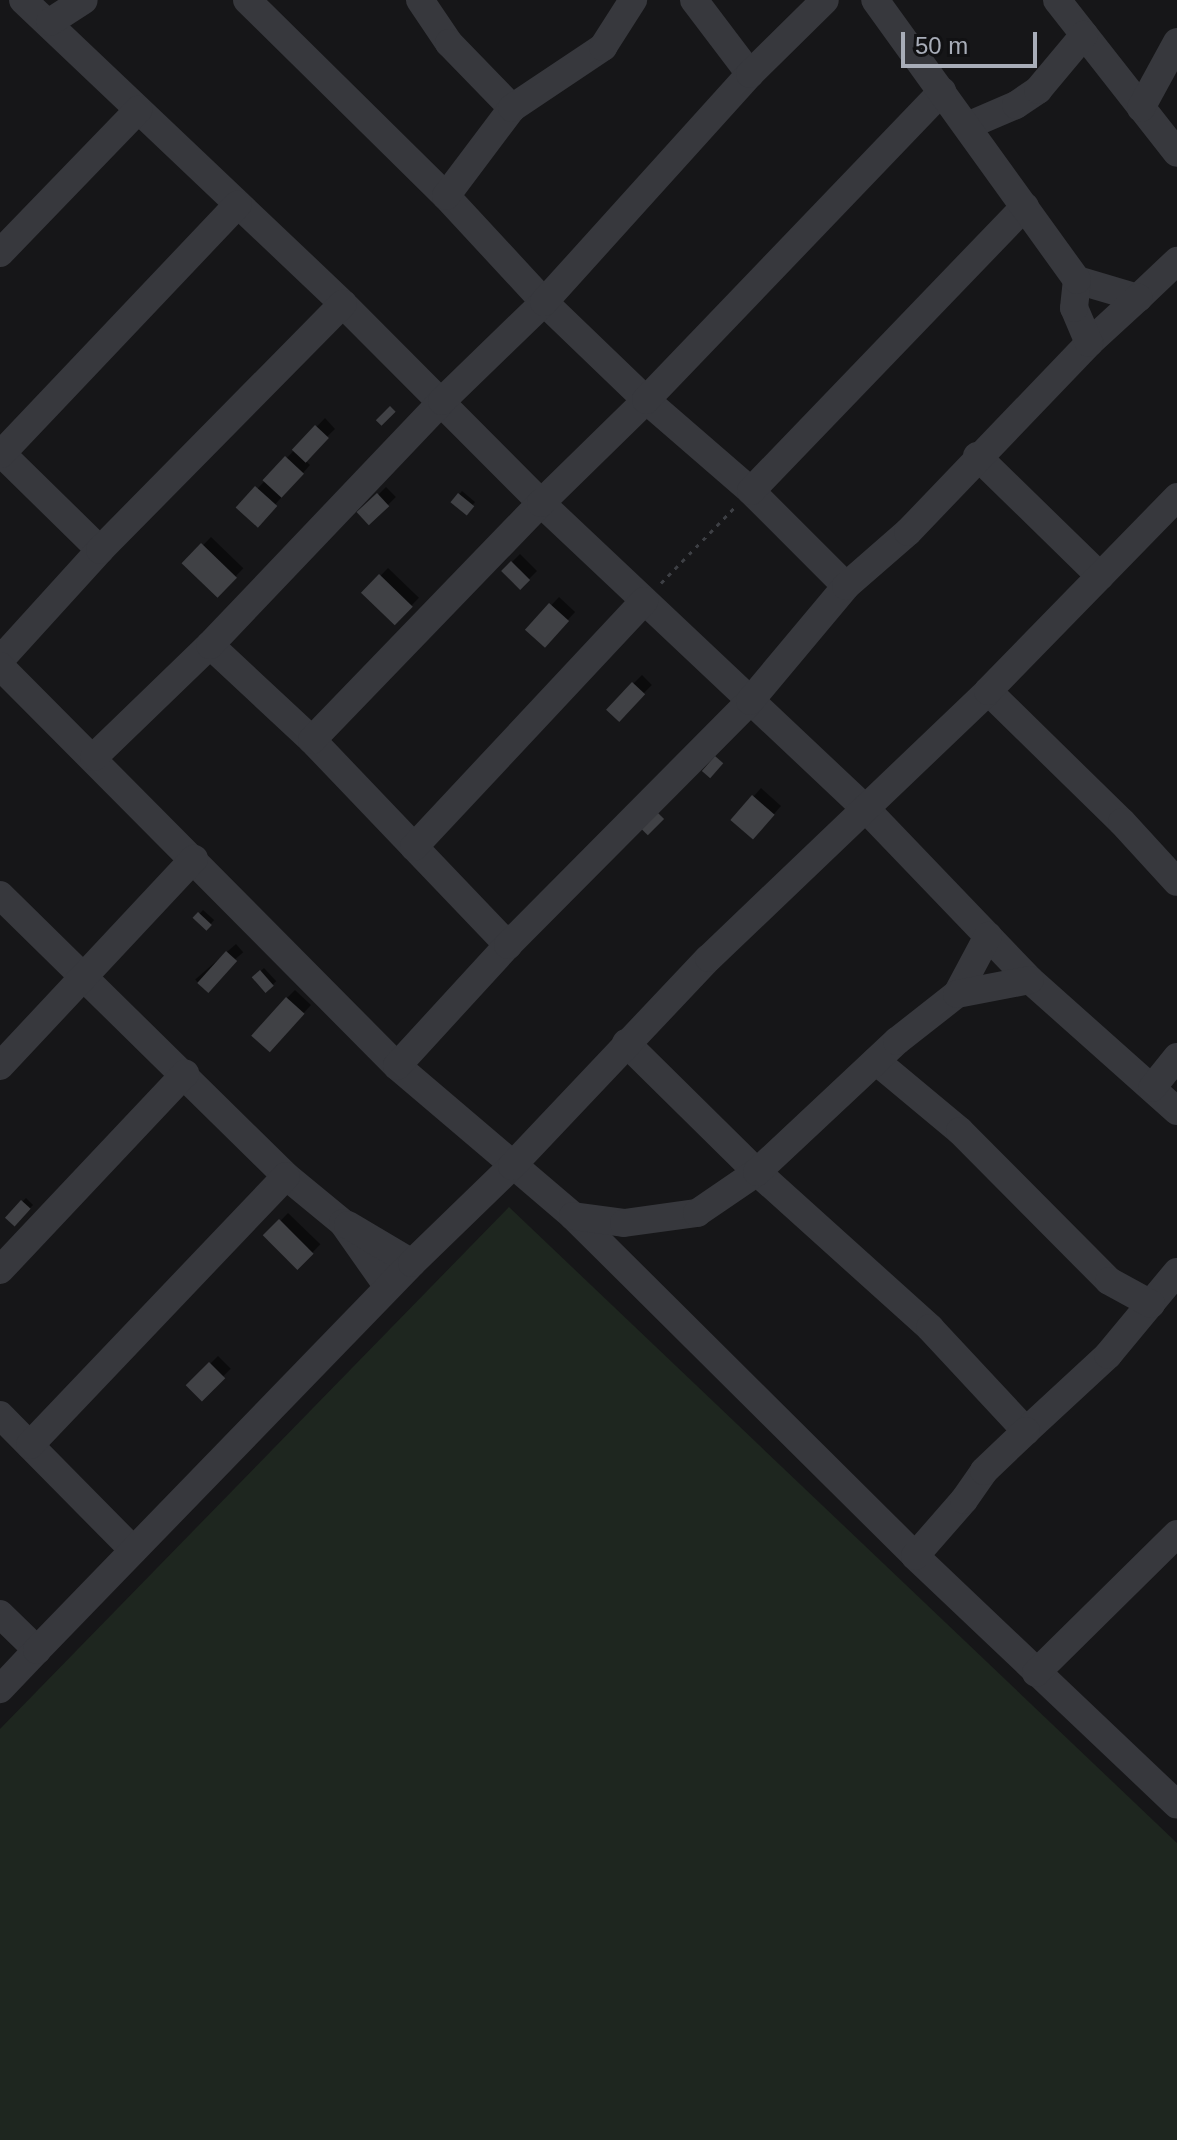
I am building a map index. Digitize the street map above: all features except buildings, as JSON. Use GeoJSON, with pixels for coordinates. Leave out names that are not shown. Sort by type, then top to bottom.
{"type":"FeatureCollection","features":[{"type":"Feature","properties":{"kind":"street"},"geometry":{"type":"LineString","coordinates":[[23,0],[50,22],[343,304],[541,503],[865,808],[1030,980],[1177,1111]]}},
{"type":"Feature","properties":{"kind":"street"},"geometry":{"type":"LineString","coordinates":[[50,22],[84,0]]}},
{"type":"Feature","properties":{"kind":"street"},"geometry":{"type":"LineString","coordinates":[[247,0],[446,196],[544,302],[646,400],[751,491],[846,586]]}},
{"type":"Feature","properties":{"kind":"street"},"geometry":{"type":"LineString","coordinates":[[420,0],[449,43],[512,108]]}},
{"type":"Feature","properties":{"kind":"street"},"geometry":{"type":"LineString","coordinates":[[446,196],[512,108],[603,47],[633,0]]}},
{"type":"Feature","properties":{"kind":"street"},"geometry":{"type":"LineString","coordinates":[[694,0],[750,74]]}},
{"type":"Feature","properties":{"kind":"street"},"geometry":{"type":"LineString","coordinates":[[94,757],[210,645],[442,401],[544,302],[750,74],[825,0]]}},
{"type":"Feature","properties":{"kind":"street"},"geometry":{"type":"LineString","coordinates":[[875,0],[1077,280],[1138,298]]}},
{"type":"Feature","properties":{"kind":"street"},"geometry":{"type":"LineString","coordinates":[[1057,0],[1177,153]]}},
{"type":"Feature","properties":{"kind":"street"},"geometry":{"type":"LineString","coordinates":[[967,126],[1016,105],[1038,90],[1084,35]]}},
{"type":"Feature","properties":{"kind":"street"},"geometry":{"type":"LineString","coordinates":[[1141,108],[1177,42]]}},
{"type":"Feature","properties":{"kind":"street"},"geometry":{"type":"LineString","coordinates":[[312,740],[541,503],[646,400],[942,91]]}},
{"type":"Feature","properties":{"kind":"street"},"geometry":{"type":"LineString","coordinates":[[0,253],[138,110]]}},
{"type":"Feature","properties":{"kind":"street"},"geometry":{"type":"LineString","coordinates":[[100,550],[1,453],[238,204]]}},
{"type":"Feature","properties":{"kind":"street"},"geometry":{"type":"LineString","coordinates":[[751,491],[1025,206]]}},
{"type":"Feature","properties":{"kind":"street"},"geometry":{"type":"LineString","coordinates":[[397,1066],[508,945],[750,701],[846,586],[908,532],[977,456],[1089,343],[1177,261]]}},
{"type":"Feature","properties":{"kind":"street"},"geometry":{"type":"LineString","coordinates":[[1077,280],[1074,308],[1089,343]]}},
{"type":"Feature","properties":{"kind":"street"},"geometry":{"type":"LineString","coordinates":[[0,660],[100,550],[343,304]]}},
{"type":"Feature","properties":{"kind":"street"},"geometry":{"type":"LineString","coordinates":[[977,456],[1100,576]]}},
{"type":"Feature","properties":{"kind":"street"},"geometry":{"type":"LineString","coordinates":[[0,1689],[388,1287],[512,1166],[626,1043],[988,691],[1177,497]]}},
{"type":"Feature","properties":{"kind":"street"},"geometry":{"type":"LineString","coordinates":[[414,847],[644,601]]}},
{"type":"Feature","properties":{"kind":"street"},"geometry":{"type":"LineString","coordinates":[[210,645],[312,740],[508,945]]}},
{"type":"Feature","properties":{"kind":"street"},"geometry":{"type":"LineString","coordinates":[[0,666],[94,757],[397,1066],[573,1216],[1036,1673],[1174,1795]]}},
{"type":"Feature","properties":{"kind":"street"},"geometry":{"type":"LineString","coordinates":[[988,691],[1111,811],[1177,882]]}},
{"type":"Feature","properties":{"kind":"street"},"geometry":{"type":"LineString","coordinates":[[0,1066],[194,859]]}},
{"type":"Feature","properties":{"kind":"street"},"geometry":{"type":"LineString","coordinates":[[0,895],[82,979],[185,1074],[286,1176],[343,1223],[412,1263]]}},
{"type":"Feature","properties":{"kind":"street"},"geometry":{"type":"LineString","coordinates":[[957,994],[988,936]]}},
{"type":"Feature","properties":{"kind":"street"},"geometry":{"type":"LineString","coordinates":[[573,1216],[624,1223],[690,1216],[757,1172],[916,1024],[957,994],[1030,980]]}},
{"type":"Feature","properties":{"kind":"street"},"geometry":{"type":"LineString","coordinates":[[626,1043],[757,1172],[930,1328],[1026,1431]]}},
{"type":"Feature","properties":{"kind":"street"},"geometry":{"type":"LineString","coordinates":[[1152,1088],[1177,1057]]}},
{"type":"Feature","properties":{"kind":"street"},"geometry":{"type":"LineString","coordinates":[[876,1061],[960,1131],[1109,1281],[1151,1304]]}},
{"type":"Feature","properties":{"kind":"street"},"geometry":{"type":"LineString","coordinates":[[0,1270],[185,1074]]}},
{"type":"Feature","properties":{"kind":"street"},"geometry":{"type":"LineString","coordinates":[[30,1445],[286,1176]]}},
{"type":"Feature","properties":{"kind":"street"},"geometry":{"type":"LineString","coordinates":[[343,1223],[388,1287]]}},
{"type":"Feature","properties":{"kind":"street"},"geometry":{"type":"LineString","coordinates":[[915,1556],[964,1500],[984,1471],[1108,1355],[1177,1272]]}},
{"type":"Feature","properties":{"kind":"street"},"geometry":{"type":"LineString","coordinates":[[0,1415],[133,1550]]}},
{"type":"Feature","properties":{"kind":"street"},"geometry":{"type":"LineString","coordinates":[[1036,1673],[1177,1534]]}},
{"type":"Feature","properties":{"kind":"street"},"geometry":{"type":"LineString","coordinates":[[0,1614],[37,1650]]}},
{"type":"Feature","properties":{"kind":"path"},"geometry":{"type":"LineString","coordinates":[[644,601],[751,491]]}},
{"type":"Feature","properties":{"kind":"shaded area"},"geometry":{"type":"Polygon","coordinates":[[[509,1207],[1177,1843],[1177,2140],[0,2140],[0,1729],[509,1207]]]}}]}
